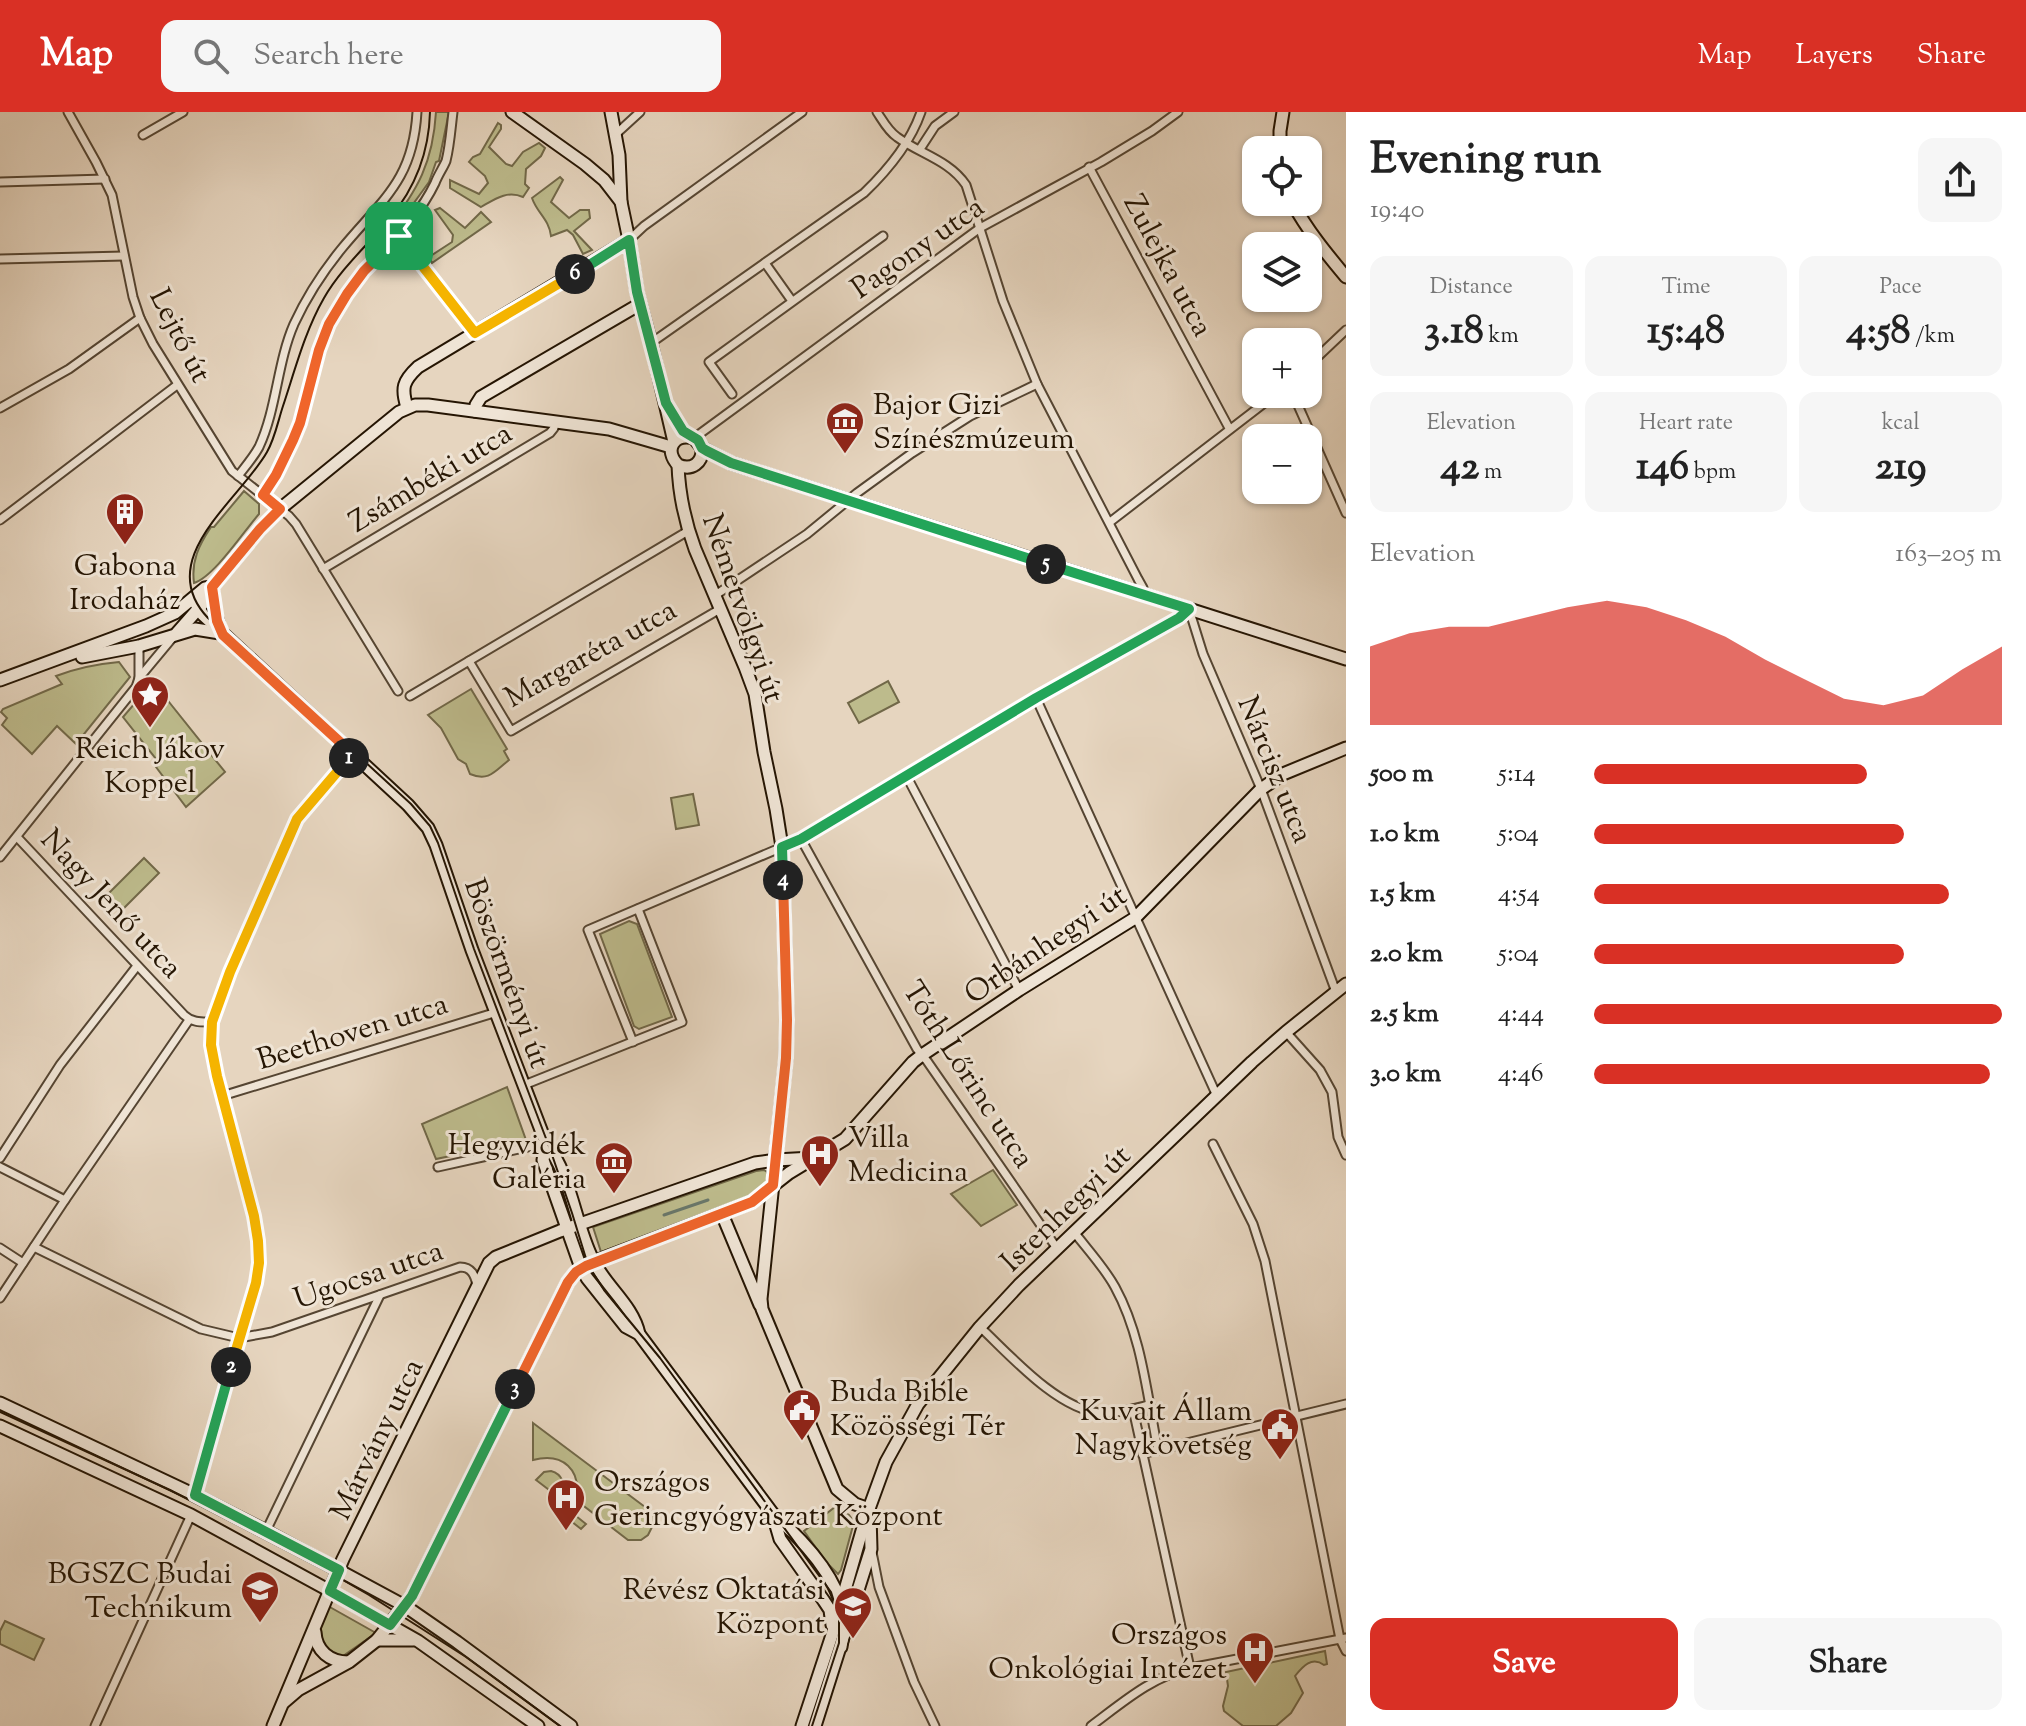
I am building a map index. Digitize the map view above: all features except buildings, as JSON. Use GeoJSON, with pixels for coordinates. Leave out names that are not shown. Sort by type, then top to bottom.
{"type":"FeatureCollection","features":[{"type":"Feature","properties":{"kind":"street","name":"Lejtő út"},"geometry":{"type":"LineString","coordinates":[[68,112],[105,179],[116,209],[140,318],[177,385],[232,471],[296,524],[398,691]]}},
{"type":"Feature","properties":{"kind":"street"},"geometry":{"type":"LineString","coordinates":[[143,135],[183,112]]}},
{"type":"Feature","properties":{"kind":"street"},"geometry":{"type":"LineString","coordinates":[[238,476],[262,440],[288,340],[299,315],[321,276],[387,198],[401,175],[414,138],[417,112]]}},
{"type":"Feature","properties":{"kind":"street"},"geometry":{"type":"LineString","coordinates":[[263,495],[284,461],[301,417],[329,324],[364,271],[399,236],[431,193],[444,166],[453,112]]}},
{"type":"Feature","properties":{"kind":"street"},"geometry":{"type":"LineString","coordinates":[[512,112],[585,164],[604,180],[621,202]]}},
{"type":"Feature","properties":{"kind":"street"},"geometry":{"type":"LineString","coordinates":[[611,112],[633,274],[666,403],[673,444],[672,457],[678,465],[687,468],[731,463]]}},
{"type":"Feature","properties":{"kind":"street"},"geometry":{"type":"LineString","coordinates":[[616,134],[640,112]]}},
{"type":"Feature","properties":{"kind":"street"},"geometry":{"type":"LineString","coordinates":[[407,407],[403,389],[410,374],[418,367],[629,240],[802,112]]}},
{"type":"Feature","properties":{"kind":"street"},"geometry":{"type":"LineString","coordinates":[[877,112],[888,129],[944,163],[960,177],[971,199],[1003,301],[1037,384],[1143,588],[1141,594]]}},
{"type":"Feature","properties":{"kind":"street"},"geometry":{"type":"LineString","coordinates":[[920,149],[935,126],[954,112]]}},
{"type":"Feature","properties":{"kind":"street","name":"Pagony utca"},"geometry":{"type":"LineString","coordinates":[[691,437],[980,228],[1152,131],[1178,112]]}},
{"type":"Feature","properties":{"kind":"street"},"geometry":{"type":"LineString","coordinates":[[1280,136],[1283,112]]}},
{"type":"Feature","properties":{"kind":"street"},"geometry":{"type":"LineString","coordinates":[[651,343],[864,193],[907,143],[920,114],[935,126]]}},
{"type":"Feature","properties":{"kind":"street"},"geometry":{"type":"LineString","coordinates":[[604,180],[619,155]]}},
{"type":"Feature","properties":{"kind":"street","name":"Zulejka utca"},"geometry":{"type":"LineString","coordinates":[[1089,167],[1229,428]]}},
{"type":"Feature","properties":{"kind":"street"},"geometry":{"type":"LineString","coordinates":[[0,182],[105,179]]}},
{"type":"Feature","properties":{"kind":"street"},"geometry":{"type":"LineString","coordinates":[[1300,216],[1317,243],[1346,277]]}},
{"type":"Feature","properties":{"kind":"street"},"geometry":{"type":"LineString","coordinates":[[399,236],[475,333]]}},
{"type":"Feature","properties":{"kind":"street"},"geometry":{"type":"LineString","coordinates":[[732,394],[709,362],[883,236]]}},
{"type":"Feature","properties":{"kind":"street"},"geometry":{"type":"LineString","coordinates":[[0,259],[124,256]]}},
{"type":"Feature","properties":{"kind":"street"},"geometry":{"type":"LineString","coordinates":[[765,263],[792,301]]}},
{"type":"Feature","properties":{"kind":"street"},"geometry":{"type":"LineString","coordinates":[[475,411],[481,397],[640,304]]}},
{"type":"Feature","properties":{"kind":"street"},"geometry":{"type":"LineString","coordinates":[[0,408],[69,369],[140,318]]}},
{"type":"Feature","properties":{"kind":"street"},"geometry":{"type":"LineString","coordinates":[[1322,353],[1346,330]]}},
{"type":"Feature","properties":{"kind":"street"},"geometry":{"type":"LineString","coordinates":[[714,596],[807,534],[912,453],[970,416],[1037,384]]}},
{"type":"Feature","properties":{"kind":"street"},"geometry":{"type":"LineString","coordinates":[[0,520],[177,385]]}},
{"type":"Feature","properties":{"kind":"street"},"geometry":{"type":"LineString","coordinates":[[666,403],[679,426],[702,448],[731,463],[1346,659]]}},
{"type":"Feature","properties":{"kind":"street"},"geometry":{"type":"LineString","coordinates":[[139,678],[177,633],[205,588],[212,587],[260,529],[280,509],[407,407],[428,405],[555,422],[673,444]]}},
{"type":"Feature","properties":{"kind":"street"},"geometry":{"type":"LineString","coordinates":[[1110,522],[1257,408]]}},
{"type":"Feature","properties":{"kind":"street"},"geometry":{"type":"LineString","coordinates":[[1299,408],[1346,513]]}},
{"type":"Feature","properties":{"kind":"street","name":"Zsámbéki utca"},"geometry":{"type":"LineString","coordinates":[[323,569],[550,433],[555,422]]}},
{"type":"Feature","properties":{"kind":"street"},"geometry":{"type":"LineString","coordinates":[[673,444],[682,437],[691,437]]}},
{"type":"Feature","properties":{"kind":"street"},"geometry":{"type":"LineString","coordinates":[[695,465],[703,453],[702,448]]}},
{"type":"Feature","properties":{"kind":"street","name":"Németvölgyi út"},"geometry":{"type":"LineString","coordinates":[[678,465],[688,531],[755,694],[782,847],[786,1058],[762,1309],[837,1489],[855,1504],[869,1509]]}},
{"type":"Feature","properties":{"kind":"street","name":"Németvölgyi út"},"geometry":{"type":"LineString","coordinates":[[682,501],[686,479],[695,465]]}},
{"type":"Feature","properties":{"kind":"street"},"geometry":{"type":"LineString","coordinates":[[410,696],[688,531]]}},
{"type":"Feature","properties":{"kind":"street"},"geometry":{"type":"LineString","coordinates":[[212,587],[217,621],[223,635]]}},
{"type":"Feature","properties":{"kind":"street"},"geometry":{"type":"LineString","coordinates":[[0,680],[146,626],[195,604]]}},
{"type":"Feature","properties":{"kind":"street","name":"Böszörményi út"},"geometry":{"type":"LineString","coordinates":[[195,604],[223,635],[353,754],[356,767],[403,810],[422,820],[436,845],[472,950],[546,1143],[543,1160],[587,1265],[636,1320],[639,1334],[773,1514],[800,1540],[831,1581],[841,1602],[844,1623],[841,1647]]}},
{"type":"Feature","properties":{"kind":"street","name":"Margaréta utca"},"geometry":{"type":"LineString","coordinates":[[469,661],[511,731],[720,609]]}},
{"type":"Feature","properties":{"kind":"street"},"geometry":{"type":"LineString","coordinates":[[633,1042],[588,930],[801,839],[1036,698],[1179,618],[1189,609]]}},
{"type":"Feature","properties":{"kind":"street","name":"Nárcisz utca"},"geometry":{"type":"LineString","coordinates":[[1189,609],[1203,654],[1341,988]]}},
{"type":"Feature","properties":{"kind":"street"},"geometry":{"type":"LineString","coordinates":[[0,857],[136,687],[139,646],[146,626]]}},
{"type":"Feature","properties":{"kind":"street"},"geometry":{"type":"LineString","coordinates":[[42,665],[139,646],[195,629],[223,635]]}},
{"type":"Feature","properties":{"kind":"street"},"geometry":{"type":"LineString","coordinates":[[1036,698],[1217,1096]]}},
{"type":"Feature","properties":{"kind":"street","name":"Orbánhegyi út"},"geometry":{"type":"LineString","coordinates":[[587,1265],[752,1202],[835,1146],[855,1130],[922,1055],[1135,918],[1261,789],[1283,774],[1346,748]]}},
{"type":"Feature","properties":{"kind":"street"},"geometry":{"type":"LineString","coordinates":[[195,1495],[256,1283],[259,1263],[254,1216],[211,1045],[212,1022],[230,972],[297,819],[353,754]]}},
{"type":"Feature","properties":{"kind":"street"},"geometry":{"type":"LineString","coordinates":[[906,775],[1019,990]]}},
{"type":"Feature","properties":{"kind":"street","name":"Nagy Jenő utca"},"geometry":{"type":"LineString","coordinates":[[17,837],[189,1020],[212,1022]]}},
{"type":"Feature","properties":{"kind":"street","name":"Tóth Lőrinc utca"},"geometry":{"type":"LineString","coordinates":[[801,839],[917,1049],[1056,1247]]}},
{"type":"Feature","properties":{"kind":"street"},"geometry":{"type":"LineString","coordinates":[[524,1085],[682,1022],[638,909]]}},
{"type":"Feature","properties":{"kind":"street"},"geometry":{"type":"LineString","coordinates":[[0,1158],[60,1065],[137,966]]}},
{"type":"Feature","properties":{"kind":"street","name":"Istenhegyi út"},"geometry":{"type":"LineString","coordinates":[[802,1726],[886,1462],[930,1387],[980,1327],[1056,1247],[1286,1032],[1341,988]]}},
{"type":"Feature","properties":{"kind":"street","name":"Beethoven utca"},"geometry":{"type":"LineString","coordinates":[[222,1096],[497,1012]]}},
{"type":"Feature","properties":{"kind":"street"},"geometry":{"type":"LineString","coordinates":[[0,1298],[189,1020]]}},
{"type":"Feature","properties":{"kind":"street"},"geometry":{"type":"LineString","coordinates":[[1286,1032],[1320,1070],[1332,1092],[1338,1137],[1346,1155]]}},
{"type":"Feature","properties":{"kind":"street"},"geometry":{"type":"LineString","coordinates":[[438,1167],[546,1143]]}},
{"type":"Feature","properties":{"kind":"street"},"geometry":{"type":"LineString","coordinates":[[1213,1144],[1253,1224],[1265,1261],[1342,1645],[1346,1651]]}},
{"type":"Feature","properties":{"kind":"street","name":"Orbánhegyi út"},"geometry":{"type":"LineString","coordinates":[[776,1160],[813,1158]]}},
{"type":"Feature","properties":{"kind":"street","name":"Ugocsa utca"},"geometry":{"type":"LineString","coordinates":[[477,1287],[486,1268],[496,1257],[573,1226],[755,1163],[776,1160]]}},
{"type":"Feature","properties":{"kind":"street"},"geometry":{"type":"LineString","coordinates":[[0,1167],[65,1200]]}},
{"type":"Feature","properties":{"kind":"street"},"geometry":{"type":"LineString","coordinates":[[722,1214],[762,1309]]}},
{"type":"Feature","properties":{"kind":"street"},"geometry":{"type":"LineString","coordinates":[[1073,1231],[1109,1278],[1127,1313],[1158,1450]]}},
{"type":"Feature","properties":{"kind":"street"},"geometry":{"type":"LineString","coordinates":[[34,1247],[201,1329],[239,1338]]}},
{"type":"Feature","properties":{"kind":"street"},"geometry":{"type":"LineString","coordinates":[[0,1248],[23,1263]]}},
{"type":"Feature","properties":{"kind":"street"},"geometry":{"type":"LineString","coordinates":[[284,1702],[298,1690],[349,1662],[377,1640],[405,1606],[568,1282],[587,1265]]}},
{"type":"Feature","properties":{"kind":"street","name":"Ugocsa utca"},"geometry":{"type":"LineString","coordinates":[[239,1338],[272,1332],[460,1267],[470,1270],[477,1287]]}},
{"type":"Feature","properties":{"kind":"street","name":"Márvány utca"},"geometry":{"type":"LineString","coordinates":[[273,1726],[339,1570],[477,1287]]}},
{"type":"Feature","properties":{"kind":"street"},"geometry":{"type":"LineString","coordinates":[[266,1531],[380,1295]]}},
{"type":"Feature","properties":{"kind":"street"},"geometry":{"type":"LineString","coordinates":[[980,1327],[1045,1387],[1074,1405],[1100,1413],[1149,1405]]}},
{"type":"Feature","properties":{"kind":"street"},"geometry":{"type":"LineString","coordinates":[[0,1403],[195,1495],[405,1606],[571,1726]]}},
{"type":"Feature","properties":{"kind":"street"},"geometry":{"type":"LineString","coordinates":[[1142,1454],[1346,1404]]}},
{"type":"Feature","properties":{"kind":"street"},"geometry":{"type":"LineString","coordinates":[[1133,1409],[1190,1668]]}},
{"type":"Feature","properties":{"kind":"street"},"geometry":{"type":"LineString","coordinates":[[0,1426],[191,1515],[330,1591],[418,1641],[538,1726]]}},
{"type":"Feature","properties":{"kind":"street","name":"Istenhegyi út"},"geometry":{"type":"LineString","coordinates":[[815,1726],[871,1549],[869,1509]]}},
{"type":"Feature","properties":{"kind":"street","name":"Böszörményi út"},"geometry":{"type":"LineString","coordinates":[[773,1514],[780,1539],[830,1610],[832,1635]]}},
{"type":"Feature","properties":{"kind":"street"},"geometry":{"type":"LineString","coordinates":[[95,1726],[191,1515]]}},
{"type":"Feature","properties":{"kind":"street"},"geometry":{"type":"LineString","coordinates":[[871,1549],[879,1587],[914,1682],[935,1726]]}},
{"type":"Feature","properties":{"kind":"street"},"geometry":{"type":"LineString","coordinates":[[831,1581],[837,1585],[847,1579]]}},
{"type":"Feature","properties":{"kind":"street"},"geometry":{"type":"LineString","coordinates":[[315,1628],[314,1638],[322,1652],[334,1660],[349,1662]]}},
{"type":"Feature","properties":{"kind":"street"},"geometry":{"type":"LineString","coordinates":[[1091,1726],[1150,1682],[1166,1675],[1343,1638]]}},
{"type":"Feature","properties":{"kind":"street"},"geometry":{"type":"LineString","coordinates":[[377,1640],[418,1641]]}},
{"type":"Feature","properties":{"kind":"shaded area"},"geometry":{"type":"Polygon","coordinates":[[[436,112],[449,112],[439,161],[429,182],[394,233],[387,229],[422,175],[431,146],[436,112]]]}},
{"type":"Feature","properties":{"kind":"shaded area"},"geometry":{"type":"Polygon","coordinates":[[[498,123],[501,129],[489,147],[506,164],[512,166],[523,152],[539,143],[545,148],[541,156],[526,169],[525,184],[529,188],[523,197],[506,195],[481,207],[450,188],[450,180],[479,194],[488,183],[485,176],[469,162],[480,154],[498,123]]]}},
{"type":"Feature","properties":{"kind":"shaded area"},"geometry":{"type":"Polygon","coordinates":[[[560,177],[563,180],[551,202],[569,218],[580,210],[589,210],[590,218],[574,231],[592,250],[583,254],[567,230],[551,236],[532,198],[560,177]]]}},
{"type":"Feature","properties":{"kind":"shaded area"},"geometry":{"type":"Polygon","coordinates":[[[440,208],[465,228],[481,212],[491,222],[432,263],[429,257],[452,242],[453,235],[435,210],[440,208]]]}},
{"type":"Feature","properties":{"kind":"shaded area"},"geometry":{"type":"Polygon","coordinates":[[[244,491],[259,504],[259,514],[219,563],[194,583],[195,560],[203,540],[244,491]]]}},
{"type":"Feature","properties":{"kind":"shaded area"},"geometry":{"type":"Polygon","coordinates":[[[119,662],[130,677],[76,744],[57,726],[32,754],[2,725],[7,718],[1,712],[3,709],[62,684],[56,676],[119,662]]]}},
{"type":"Feature","properties":{"kind":"shaded area"},"geometry":{"type":"Polygon","coordinates":[[[888,681],[899,702],[859,723],[848,703],[888,681]]]}},
{"type":"Feature","properties":{"kind":"shaded area"},"geometry":{"type":"Polygon","coordinates":[[[153,682],[225,772],[186,807],[156,767],[160,764],[123,717],[153,682]]]}},
{"type":"Feature","properties":{"kind":"shaded area"},"geometry":{"type":"Polygon","coordinates":[[[471,689],[507,749],[504,751],[509,760],[482,777],[470,774],[441,728],[428,715],[471,689]]]}},
{"type":"Feature","properties":{"kind":"shaded area"},"geometry":{"type":"Polygon","coordinates":[[[693,794],[699,825],[676,829],[671,798],[693,794]]]}},
{"type":"Feature","properties":{"kind":"shaded area"},"geometry":{"type":"Polygon","coordinates":[[[144,858],[159,873],[121,911],[106,896],[144,858]]]}},
{"type":"Feature","properties":{"kind":"shaded area"},"geometry":{"type":"Polygon","coordinates":[[[629,921],[637,924],[672,1017],[639,1029],[634,1026],[600,934],[629,921]]]}},
{"type":"Feature","properties":{"kind":"shaded area"},"geometry":{"type":"Polygon","coordinates":[[[507,1087],[526,1140],[436,1159],[422,1124],[507,1087]]]}},
{"type":"Feature","properties":{"kind":"shaded area"},"geometry":{"type":"Polygon","coordinates":[[[764,1170],[767,1172],[767,1182],[747,1198],[601,1252],[593,1227],[764,1170]]]}},
{"type":"Feature","properties":{"kind":"shaded area"},"geometry":{"type":"Polygon","coordinates":[[[993,1170],[1017,1205],[981,1226],[951,1194],[993,1170]]]}},
{"type":"Feature","properties":{"kind":"shaded area"},"geometry":{"type":"Polygon","coordinates":[[[533,1423],[653,1513],[654,1523],[648,1535],[641,1540],[628,1540],[576,1500],[576,1480],[568,1466],[553,1459],[533,1460],[533,1423]]]}},
{"type":"Feature","properties":{"kind":"shaded area"},"geometry":{"type":"Polygon","coordinates":[[[551,1471],[563,1481],[566,1508],[586,1524],[581,1529],[557,1510],[557,1496],[536,1480],[544,1472],[551,1471]]]}},
{"type":"Feature","properties":{"kind":"shaded area"},"geometry":{"type":"Polygon","coordinates":[[[835,1507],[854,1522],[838,1574],[804,1531],[835,1507]]]}},
{"type":"Feature","properties":{"kind":"shaded area"},"geometry":{"type":"Polygon","coordinates":[[[328,1606],[376,1633],[343,1656],[333,1653],[324,1646],[319,1632],[328,1606]]]}},
{"type":"Feature","properties":{"kind":"shaded area"},"geometry":{"type":"Polygon","coordinates":[[[5,1621],[44,1639],[34,1660],[0,1644],[0,1631],[5,1621]]]}},
{"type":"Feature","properties":{"kind":"shaded area"},"geometry":{"type":"Polygon","coordinates":[[[1325,1651],[1327,1664],[1312,1662],[1295,1676],[1303,1693],[1291,1713],[1276,1726],[1243,1726],[1224,1711],[1228,1686],[1226,1672],[1325,1651]]]}},
{"type":"Feature","properties":{"kind":"waterway"},"geometry":{"type":"LineString","coordinates":[[664,1215],[708,1200]]}},
{"type":"Feature","properties":{"kind":"tram line"},"geometry":{"type":"LineString","coordinates":[[430,112],[427,141],[407,194],[324,298],[306,337],[270,447],[206,531],[195,552],[190,574],[193,596],[208,618],[411,804],[430,826],[550,1149],[588,1265],[831,1592],[839,1618],[839,1643],[812,1726]]}},
{"type":"Feature","properties":{"kind":"tram line"},"geometry":{"type":"LineString","coordinates":[[0,1412],[170,1490],[336,1576],[466,1657],[560,1726]]}},
{"type":"Feature","properties":{"kind":"place","name":"Bajor Gizi Színészmúzeum"},"geometry":{"type":"Point","coordinates":[845,455]}},
{"type":"Feature","properties":{"kind":"place","name":"Gabona Irodaház"},"geometry":{"type":"Point","coordinates":[125,546]}},
{"type":"Feature","properties":{"kind":"place","name":"Reich Jákov Koppel"},"geometry":{"type":"Point","coordinates":[150,729]}},
{"type":"Feature","properties":{"kind":"place","name":"Villa Medicina"},"geometry":{"type":"Point","coordinates":[820,1188]}},
{"type":"Feature","properties":{"kind":"place","name":"Hegyvidék Galéria"},"geometry":{"type":"Point","coordinates":[614,1195]}},
{"type":"Feature","properties":{"kind":"place","name":"Buda Bible Közösségi Tér"},"geometry":{"type":"Point","coordinates":[802,1442]}},
{"type":"Feature","properties":{"kind":"place","name":"Kuvait Állam Nagykövetség"},"geometry":{"type":"Point","coordinates":[1280,1461]}},
{"type":"Feature","properties":{"kind":"place","name":"Országos Gerincgyógyászati Központ"},"geometry":{"type":"Point","coordinates":[566,1532]}},
{"type":"Feature","properties":{"kind":"place","name":"BGSZC Budai Technikum"},"geometry":{"type":"Point","coordinates":[260,1624]}},
{"type":"Feature","properties":{"kind":"place","name":"Révész Oktatási Központ"},"geometry":{"type":"Point","coordinates":[853,1640]}},
{"type":"Feature","properties":{"kind":"place","name":"Országos Onkológiai Intézet"},"geometry":{"type":"Point","coordinates":[1255,1685]}},
{"type":"Feature","properties":{"kind":"route"},"geometry":{"type":"LineString","coordinates":[[399,236],[475,333],[629,240],[637,292],[666,403],[679,426],[698,440],[702,448],[731,463],[794,484],[1189,609],[1179,618],[1036,698],[801,839],[782,847],[786,1058],[773,1185],[752,1202],[601,1259],[576,1272],[568,1282],[412,1596],[390,1625],[330,1591],[339,1570],[195,1495],[251,1302],[259,1263],[254,1216],[211,1045],[212,1022],[230,972],[297,819],[353,754],[223,635],[217,621],[212,587],[280,509],[263,495],[284,461],[300,423],[324,335],[354,284],[399,236]]}}]}
